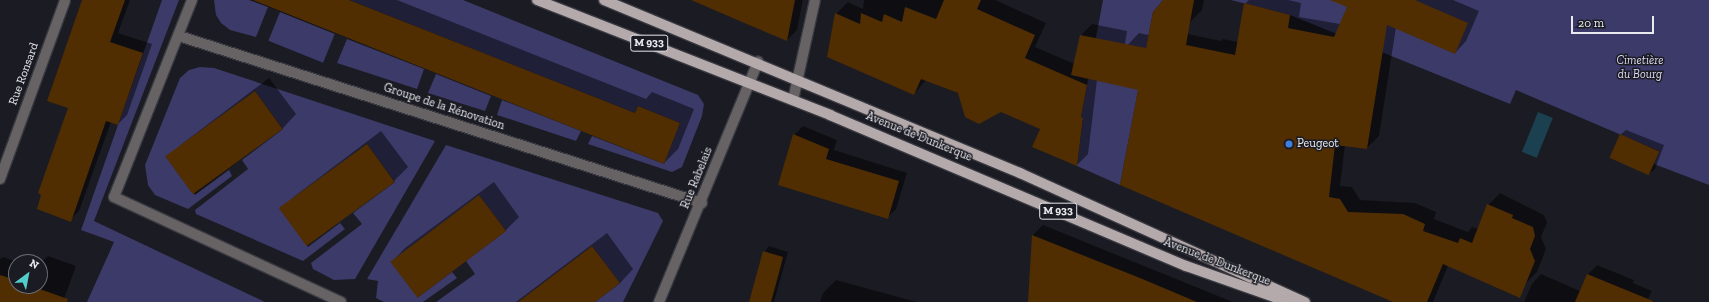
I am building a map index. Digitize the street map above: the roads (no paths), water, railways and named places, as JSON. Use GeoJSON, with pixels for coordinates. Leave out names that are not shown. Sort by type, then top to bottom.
{"type":"FeatureCollection","features":[{"type":"Feature","properties":{"kind":"main road","name":"Avenue de Dunkerque"},"geometry":{"type":"LineString","coordinates":[[537,0],[793,100],[1173,261],[1288,302]]}},
{"type":"Feature","properties":{"kind":"main road","name":"Avenue de Dunkerque"},"geometry":{"type":"LineString","coordinates":[[604,0],[758,62],[1062,191],[1305,302]]}},
{"type":"Feature","properties":{"kind":"street","name":"Rue Ronsard"},"geometry":{"type":"LineString","coordinates":[[0,179],[65,0]]}},
{"type":"Feature","properties":{"kind":"street"},"geometry":{"type":"LineString","coordinates":[[192,0],[114,197],[341,302]]}},
{"type":"Feature","properties":{"kind":"street"},"geometry":{"type":"LineString","coordinates":[[793,100],[815,0]]}},
{"type":"Feature","properties":{"kind":"street","name":"Groupe de la Rénovation"},"geometry":{"type":"LineString","coordinates":[[179,36],[702,203]]}},
{"type":"Feature","properties":{"kind":"street","name":"Rue Rabelais"},"geometry":{"type":"LineString","coordinates":[[659,302],[702,203],[758,62]]}},
{"type":"Feature","properties":{"kind":"water"},"geometry":{"type":"Polygon","coordinates":[[[1538,112],[1553,118],[1537,158],[1522,152],[1538,112]]]}},
{"type":"Feature","properties":{"kind":"place","name":"Peugeot"},"geometry":{"type":"Point","coordinates":[1289,144]}},
{"type":"Feature","properties":{"kind":"park label","name":"Cimetière du Bourg"},"geometry":{"type":"Point","coordinates":[1640,68]}}]}
